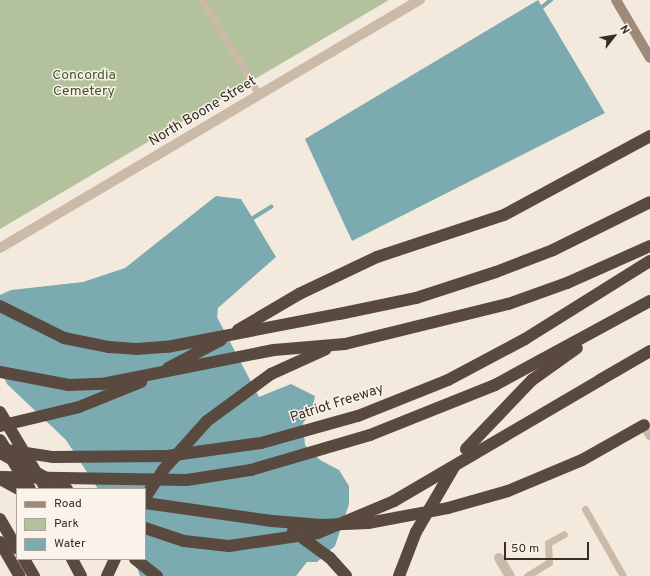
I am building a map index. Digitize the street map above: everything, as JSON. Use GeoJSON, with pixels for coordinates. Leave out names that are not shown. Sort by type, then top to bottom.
{"type":"FeatureCollection","features":[{"type":"Feature","properties":{"kind":"highway"},"geometry":{"type":"LineString","coordinates":[[0,426],[34,420],[118,394],[196,354],[299,294],[377,257],[504,215],[650,136]]}},
{"type":"Feature","properties":{"kind":"highway"},"geometry":{"type":"LineString","coordinates":[[0,306],[64,338],[109,348],[136,349],[167,347],[416,298],[496,272],[553,250],[650,202]]}},
{"type":"Feature","properties":{"kind":"highway"},"geometry":{"type":"LineString","coordinates":[[146,497],[181,449],[236,398],[299,360],[345,344],[508,304],[567,283],[650,246]]}},
{"type":"Feature","properties":{"kind":"highway","name":"Patriot Freeway"},"geometry":{"type":"LineString","coordinates":[[0,449],[53,457],[167,456],[261,443],[358,416],[448,380],[525,339],[650,261]]}},
{"type":"Feature","properties":{"kind":"highway"},"geometry":{"type":"LineString","coordinates":[[0,478],[186,480],[251,470],[370,435],[495,385],[650,301]]}},
{"type":"Feature","properties":{"kind":"highway"},"geometry":{"type":"LineString","coordinates":[[399,576],[416,532],[466,449],[532,380],[631,312]]}},
{"type":"Feature","properties":{"kind":"highway"},"geometry":{"type":"LineString","coordinates":[[0,372],[69,385],[102,384],[274,350],[345,344]]}},
{"type":"Feature","properties":{"kind":"highway"},"geometry":{"type":"LineString","coordinates":[[146,528],[184,541],[229,546],[318,533],[394,500],[650,351]]}},
{"type":"Feature","properties":{"kind":"highway"},"geometry":{"type":"LineString","coordinates":[[0,412],[45,488]]}},
{"type":"Feature","properties":{"kind":"highway"},"geometry":{"type":"LineString","coordinates":[[146,503],[272,521],[322,525],[368,523],[448,508],[508,491],[582,460],[648,427]]}},
{"type":"Feature","properties":{"kind":"highway"},"geometry":{"type":"LineString","coordinates":[[0,440],[29,488]]}},
{"type":"Feature","properties":{"kind":"highway"},"geometry":{"type":"LineString","coordinates":[[0,453],[65,488]]}},
{"type":"Feature","properties":{"kind":"highway"},"geometry":{"type":"LineString","coordinates":[[0,478],[17,488]]}},
{"type":"Feature","properties":{"kind":"highway"},"geometry":{"type":"LineString","coordinates":[[0,478],[55,488]]}},
{"type":"Feature","properties":{"kind":"highway"},"geometry":{"type":"LineString","coordinates":[[0,519],[16,546]]}},
{"type":"Feature","properties":{"kind":"highway"},"geometry":{"type":"LineString","coordinates":[[272,521],[330,558],[346,576]]}},
{"type":"Feature","properties":{"kind":"highway"},"geometry":{"type":"LineString","coordinates":[[0,542],[20,576]]}},
{"type":"Feature","properties":{"kind":"highway"},"geometry":{"type":"LineString","coordinates":[[25,560],[34,576]]}},
{"type":"Feature","properties":{"kind":"highway"},"geometry":{"type":"LineString","coordinates":[[73,560],[81,576]]}},
{"type":"Feature","properties":{"kind":"highway"},"geometry":{"type":"LineString","coordinates":[[108,576],[115,560]]}},
{"type":"Feature","properties":{"kind":"highway"},"geometry":{"type":"LineString","coordinates":[[136,560],[156,576]]}},
{"type":"Feature","properties":{"kind":"street","name":"North Boone Street"},"geometry":{"type":"LineString","coordinates":[[0,248],[420,0]]}},
{"type":"Feature","properties":{"kind":"street"},"geometry":{"type":"LineString","coordinates":[[616,0],[650,58]]}},
{"type":"Feature","properties":{"kind":"street"},"geometry":{"type":"LineString","coordinates":[[499,558],[510,576]]}},
{"type":"Feature","properties":{"kind":"lane"},"geometry":{"type":"LineString","coordinates":[[202,0],[259,95]]}},
{"type":"Feature","properties":{"kind":"lane"},"geometry":{"type":"LineString","coordinates":[[585,509],[623,576]]}},
{"type":"Feature","properties":{"kind":"lane"},"geometry":{"type":"LineString","coordinates":[[526,576],[549,562],[548,543],[564,534]]}},
{"type":"Feature","properties":{"kind":"green space","name":"Concordia Cemetery"},"geometry":{"type":"Polygon","coordinates":[[[0,0],[389,0],[0,229],[0,0]]]}},
{"type":"Feature","properties":{"kind":"water"},"geometry":{"type":"Polygon","coordinates":[[[538,0],[605,113],[352,241],[305,139],[538,0]]]}},
{"type":"Feature","properties":{"kind":"water"},"geometry":{"type":"Polygon","coordinates":[[[216,196],[241,199],[276,257],[218,308],[217,317],[259,397],[291,384],[315,396],[312,412],[303,423],[305,445],[320,460],[339,470],[349,486],[349,504],[335,546],[317,562],[307,562],[296,576],[140,576],[134,560],[146,560],[146,488],[97,488],[66,440],[7,384],[0,369],[0,295],[11,290],[83,282],[125,268],[216,196]]]}},
{"type":"Feature","properties":{"kind":"waterway"},"geometry":{"type":"LineString","coordinates":[[541,8],[551,0]]}},
{"type":"Feature","properties":{"kind":"waterway"},"geometry":{"type":"LineString","coordinates":[[250,220],[271,207]]}}]}
